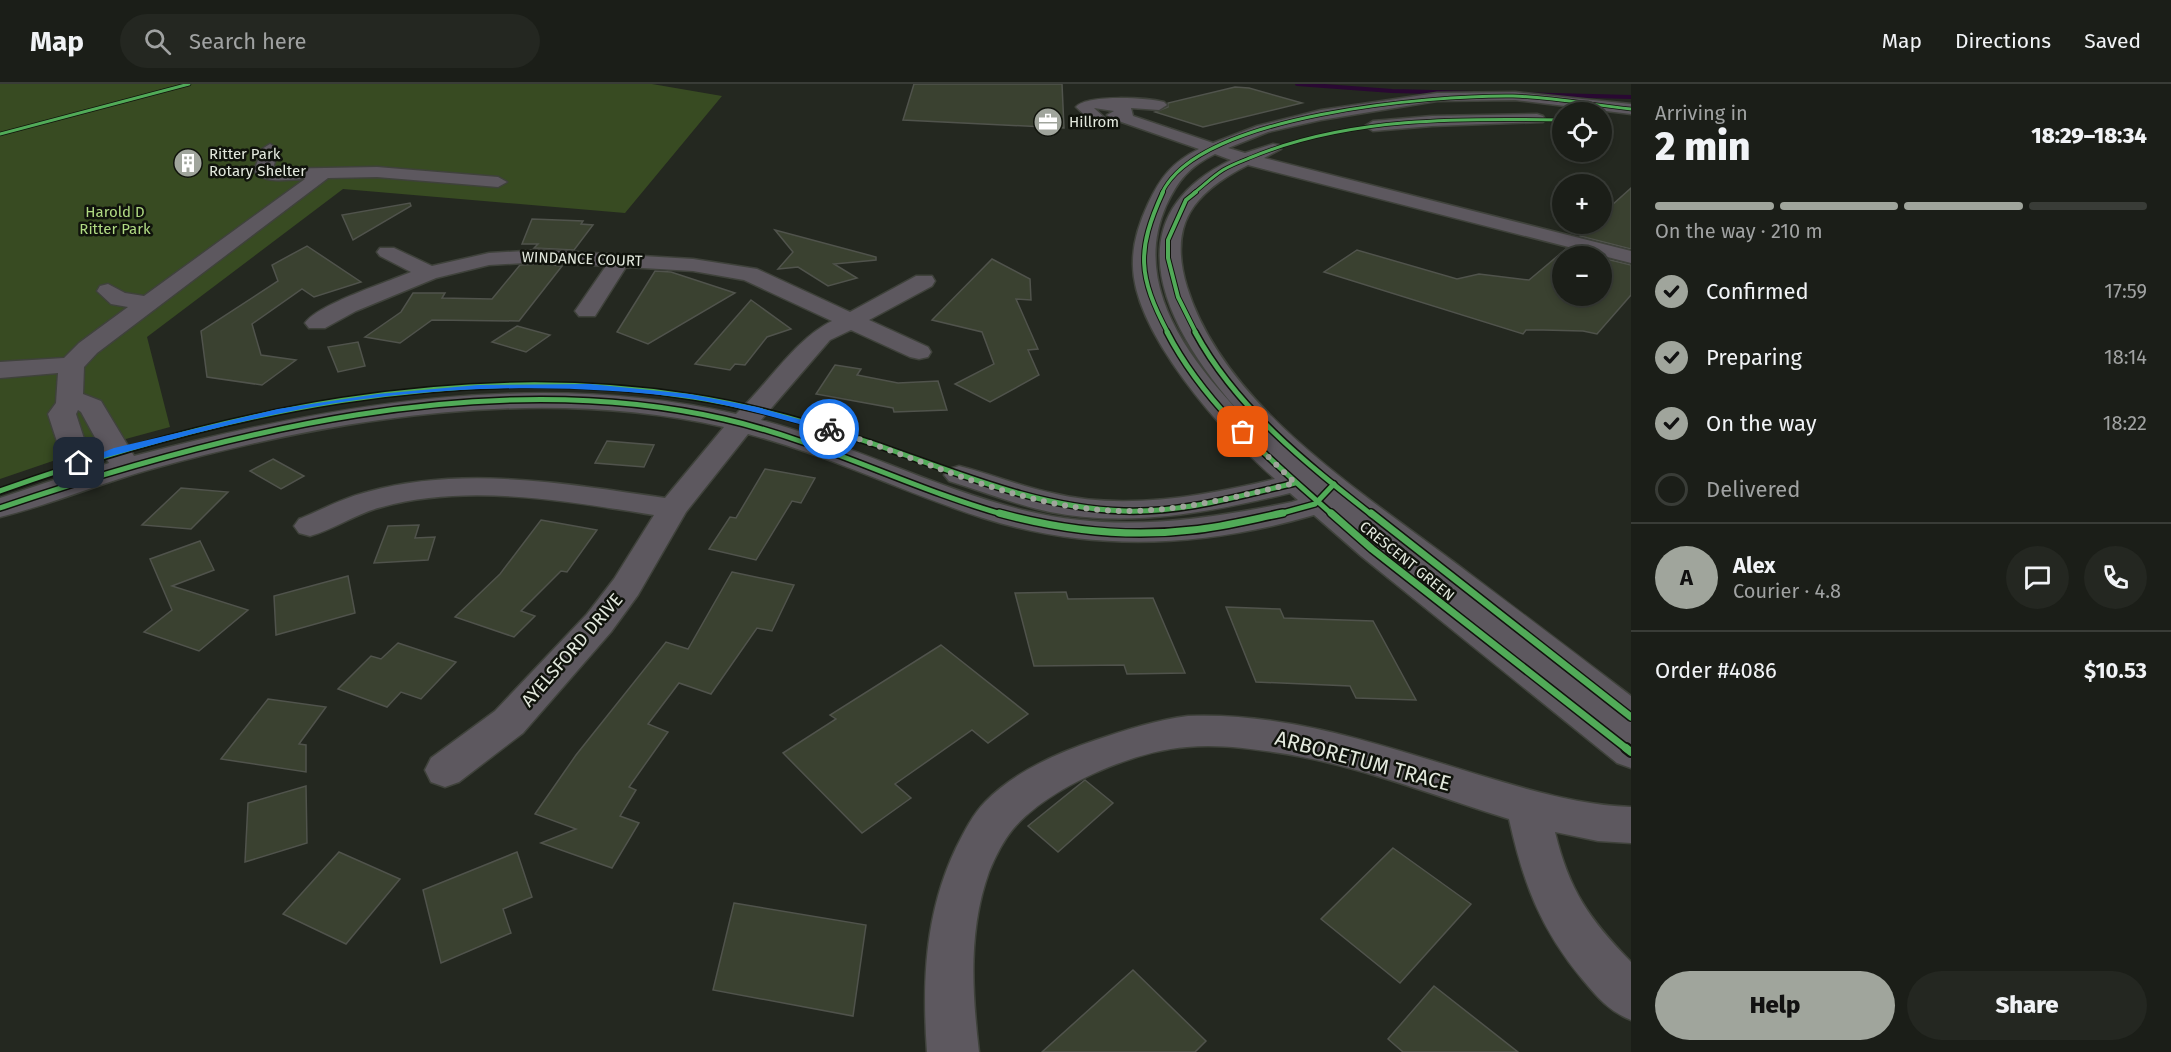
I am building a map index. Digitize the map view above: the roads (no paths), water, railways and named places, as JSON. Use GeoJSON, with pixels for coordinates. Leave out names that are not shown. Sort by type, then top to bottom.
{"type":"FeatureCollection","features":[{"type":"Feature","properties":{"kind":"street","name":"CRESCENT GREEN"},"geometry":{"type":"LineString","coordinates":[[1631,109],[1515,96],[1437,97],[1302,119],[1220,145],[1189,162],[1169,179],[1156,206],[1146,236],[1143,262],[1149,297],[1179,355],[1206,392],[1258,449],[1631,717]]}},
{"type":"Feature","properties":{"kind":"street"},"geometry":{"type":"LineString","coordinates":[[1159,105],[1141,102],[1120,110],[1114,115],[1220,145]]}},
{"type":"Feature","properties":{"kind":"street"},"geometry":{"type":"LineString","coordinates":[[1098,119],[1084,107],[1095,103],[1138,116],[1180,124],[1245,159],[1631,257]]}},
{"type":"Feature","properties":{"kind":"street","name":"CRESCENT GREEN"},"geometry":{"type":"LineString","coordinates":[[1552,120],[1503,118],[1384,125],[1311,137],[1245,159],[1218,173],[1195,191],[1177,214],[1168,241],[1171,273],[1186,317],[1197,338],[1233,389],[1315,490],[1372,549],[1631,752]]}},
{"type":"Feature","properties":{"kind":"street"},"geometry":{"type":"LineString","coordinates":[[1612,122],[1631,123]]}},
{"type":"Feature","properties":{"kind":"street"},"geometry":{"type":"LineString","coordinates":[[270,149],[263,171],[268,174],[377,172],[498,182]]}},
{"type":"Feature","properties":{"kind":"street"},"geometry":{"type":"LineString","coordinates":[[0,370],[71,365],[88,348],[324,173]]}},
{"type":"Feature","properties":{"kind":"street"},"geometry":{"type":"LineString","coordinates":[[387,252],[429,273]]}},
{"type":"Feature","properties":{"kind":"street","name":"WINDANCE COURT"},"geometry":{"type":"LineString","coordinates":[[317,323],[348,306],[429,273],[466,262],[503,257],[541,256],[693,265],[750,274],[919,352]]}},
{"type":"Feature","properties":{"kind":"street"},"geometry":{"type":"LineString","coordinates":[[587,311],[620,261]]}},
{"type":"Feature","properties":{"kind":"street","name":"AYELSFORD DRIVE"},"geometry":{"type":"LineString","coordinates":[[445,770],[509,722],[577,649],[626,587],[673,509],[749,416],[822,335],[898,297],[924,281]]}},
{"type":"Feature","properties":{"kind":"street"},"geometry":{"type":"LineString","coordinates":[[108,291],[119,299],[148,303]]}},
{"type":"Feature","properties":{"kind":"street"},"geometry":{"type":"LineString","coordinates":[[71,365],[69,403],[62,414],[84,470]]}},
{"type":"Feature","properties":{"kind":"street"},"geometry":{"type":"LineString","coordinates":[[0,491],[84,470],[121,458],[327,419],[370,412],[526,401],[636,405],[749,416],[832,451],[997,513],[1069,528],[1142,534],[1188,531],[1238,523],[1315,490]]}},
{"type":"Feature","properties":{"kind":"street"},"geometry":{"type":"LineString","coordinates":[[69,403],[83,402],[92,407],[121,458]]}},
{"type":"Feature","properties":{"kind":"street"},"geometry":{"type":"LineString","coordinates":[[0,508],[84,470]]}},
{"type":"Feature","properties":{"kind":"street"},"geometry":{"type":"LineString","coordinates":[[310,526],[376,499],[434,491],[535,490],[581,494],[673,509]]}},
{"type":"Feature","properties":{"kind":"street","name":"ARBORETUM TRACE"},"geometry":{"type":"LineString","coordinates":[[953,1052],[947,964],[956,910],[970,862],[997,817],[1041,783],[1090,758],[1142,740],[1196,731],[1268,735],[1313,743],[1527,807],[1611,825],[1631,825]]}},
{"type":"Feature","properties":{"kind":"street"},"geometry":{"type":"LineString","coordinates":[[1527,807],[1544,876],[1557,905],[1580,937],[1631,996]]}},
{"type":"Feature","properties":{"kind":"waterway"},"geometry":{"type":"LineString","coordinates":[[1297,84],[1392,91],[1631,97]]}},
{"type":"Feature","properties":{"kind":"place","name":"Hillrom"},"geometry":{"type":"Point","coordinates":[1048,122]}},
{"type":"Feature","properties":{"kind":"place","name":"Ritter Park Rotary Shelter"},"geometry":{"type":"Point","coordinates":[188,163]}},
{"type":"Feature","properties":{"kind":"park label","name":"Harold D Ritter Park"},"geometry":{"type":"Point","coordinates":[115,220]}}]}
